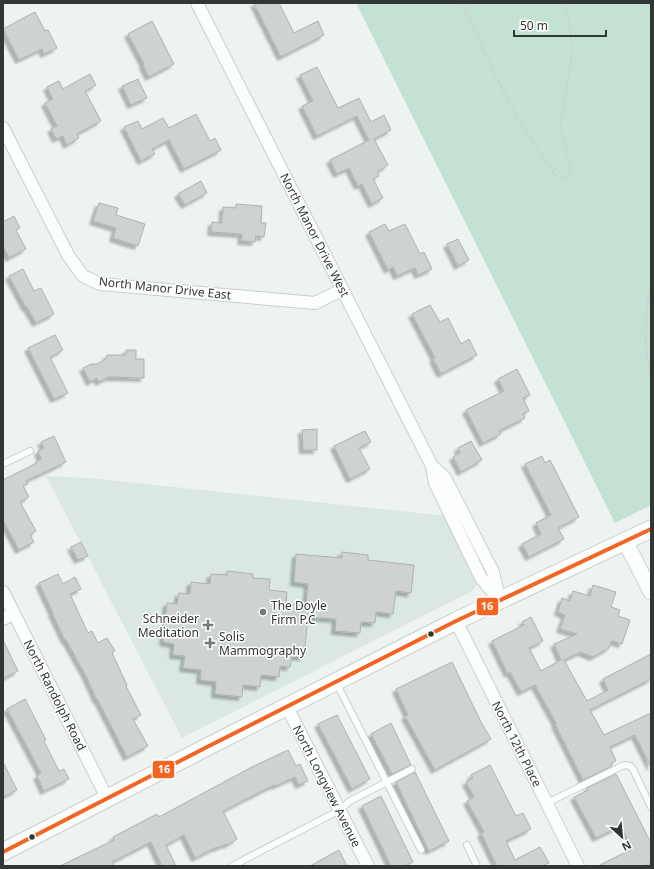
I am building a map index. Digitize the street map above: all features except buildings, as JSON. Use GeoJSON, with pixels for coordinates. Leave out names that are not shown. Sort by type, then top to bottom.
{"type":"FeatureCollection","features":[{"type":"Feature","properties":{"kind":"main road"},"geometry":{"type":"LineString","coordinates":[[3,852],[456,621],[651,529]]}},
{"type":"Feature","properties":{"kind":"street","name":"North Manor Drive West"},"geometry":{"type":"LineString","coordinates":[[198,3],[432,466],[435,483],[466,534],[493,572],[500,600]]}},
{"type":"Feature","properties":{"kind":"street","name":"North Manor Drive East"},"geometry":{"type":"LineString","coordinates":[[3,128],[68,255],[83,276],[100,284],[315,303],[342,290]]}},
{"type":"Feature","properties":{"kind":"street"},"geometry":{"type":"LineString","coordinates":[[626,541],[651,592]]}},
{"type":"Feature","properties":{"kind":"street","name":"North Randolph Road"},"geometry":{"type":"LineString","coordinates":[[3,592],[107,798]]}},
{"type":"Feature","properties":{"kind":"street"},"geometry":{"type":"LineString","coordinates":[[3,619],[14,613]]}},
{"type":"Feature","properties":{"kind":"street","name":"North 12th Place"},"geometry":{"type":"LineString","coordinates":[[456,621],[578,866]]}},
{"type":"Feature","properties":{"kind":"street","name":"North Longview Avenue"},"geometry":{"type":"LineString","coordinates":[[287,707],[368,866]]}},
{"type":"Feature","properties":{"kind":"lane"},"geometry":{"type":"LineString","coordinates":[[3,464],[30,451]]}},
{"type":"Feature","properties":{"kind":"lane"},"geometry":{"type":"LineString","coordinates":[[336,682],[421,850]]}},
{"type":"Feature","properties":{"kind":"lane"},"geometry":{"type":"LineString","coordinates":[[547,804],[626,765],[633,769],[651,807]]}},
{"type":"Feature","properties":{"kind":"lane"},"geometry":{"type":"LineString","coordinates":[[232,866],[340,810],[350,801],[412,769]]}},
{"type":"Feature","properties":{"kind":"lane"},"geometry":{"type":"LineString","coordinates":[[467,845],[478,866]]}},
{"type":"Feature","properties":{"kind":"path"},"geometry":{"type":"LineString","coordinates":[[463,3],[514,111],[556,176],[564,179],[567,178],[571,172],[571,168],[560,127],[571,61],[571,44],[569,23],[563,3]]}},
{"type":"Feature","properties":{"kind":"path"},"geometry":{"type":"LineString","coordinates":[[651,287],[647,303],[646,339],[647,359],[651,376]]}},
{"type":"Feature","properties":{"kind":"shaded area"},"geometry":{"type":"Polygon","coordinates":[[[46,476],[89,478],[447,516],[479,581],[472,591],[182,738],[46,476]]]}},
{"type":"Feature","properties":{"kind":"green space"},"geometry":{"type":"Polygon","coordinates":[[[356,3],[651,3],[651,505],[615,523],[356,3]]]}},
{"type":"Feature","properties":{"kind":"transit line","name":"16"},"geometry":{"type":"LineString","coordinates":[[3,852],[456,621],[651,529]]}},
{"type":"Feature","properties":{"kind":"place","name":"The Doyle Firm P.C"},"geometry":{"type":"Point","coordinates":[263,612]}},
{"type":"Feature","properties":{"kind":"place","name":"Schneider Meditation"},"geometry":{"type":"Point","coordinates":[208,625]}},
{"type":"Feature","properties":{"kind":"place","name":"Solis Mammography"},"geometry":{"type":"Point","coordinates":[210,643]}}]}
